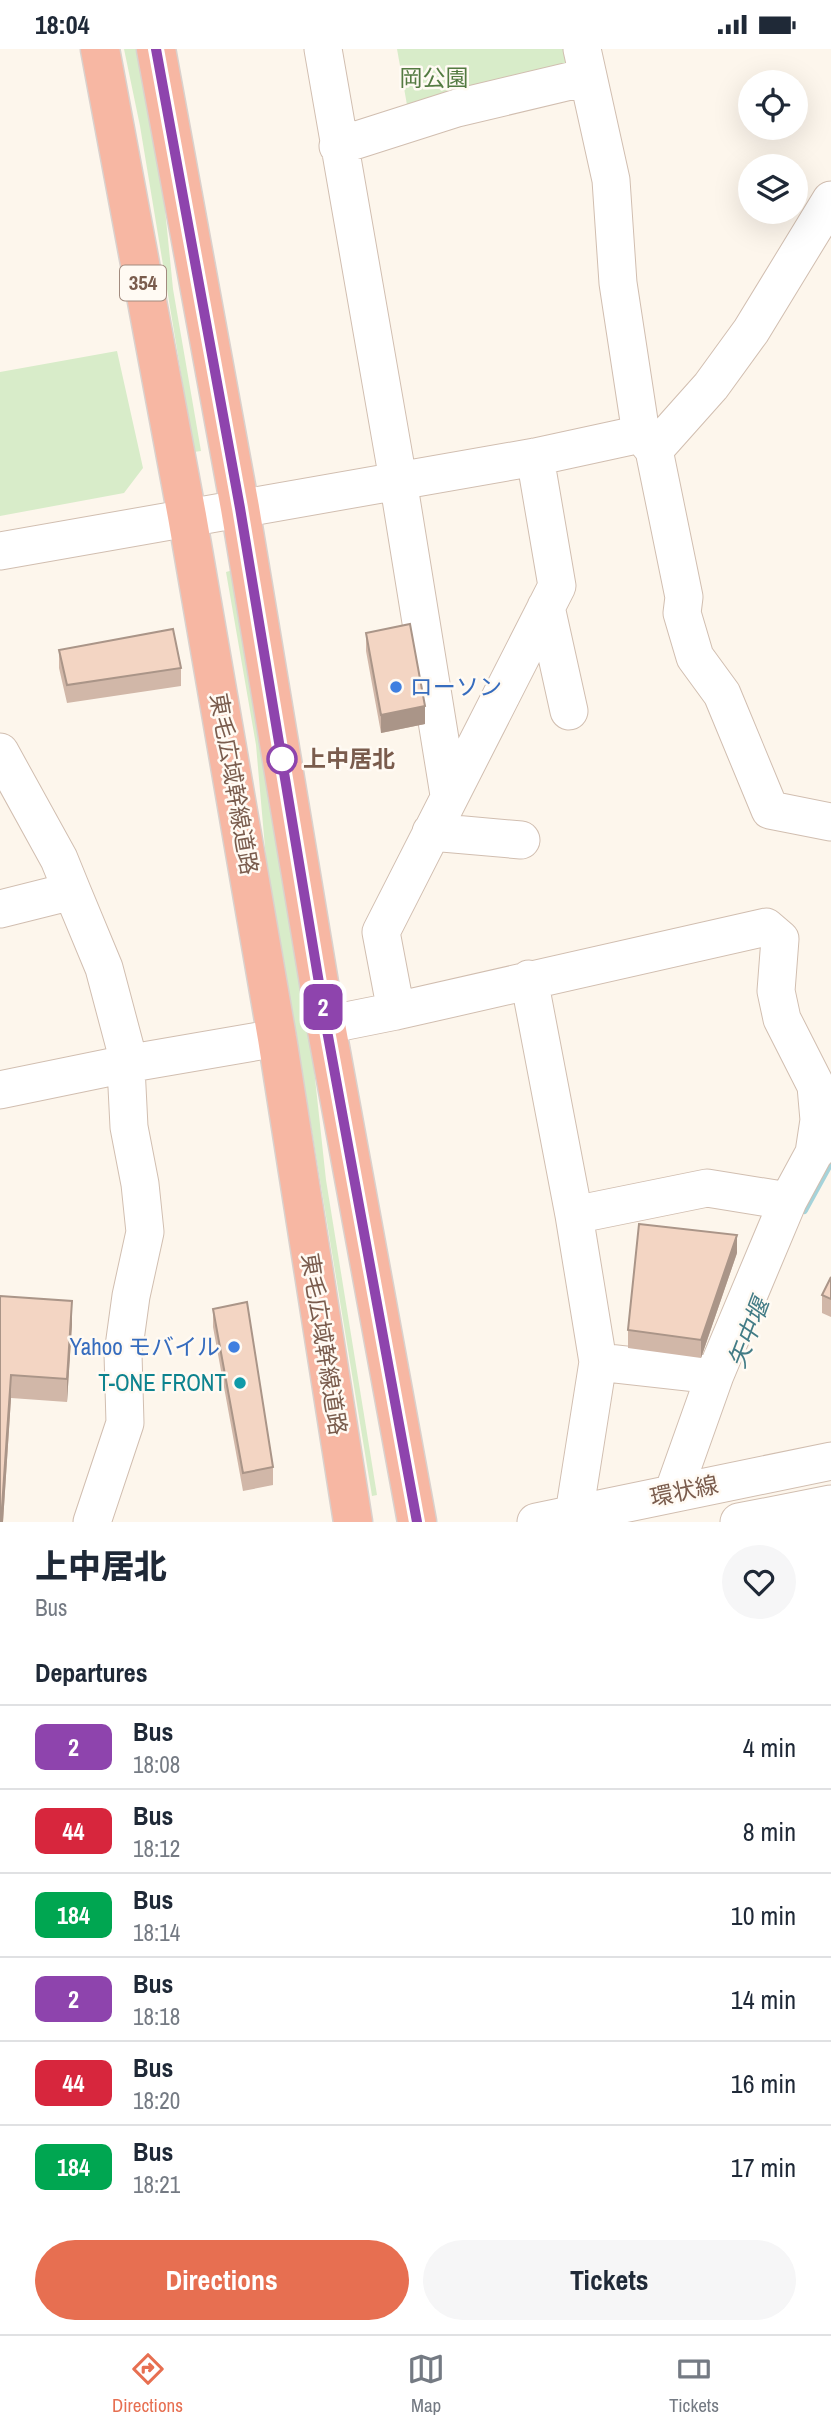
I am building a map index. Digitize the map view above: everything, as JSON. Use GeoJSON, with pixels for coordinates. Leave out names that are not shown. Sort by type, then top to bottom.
{"type":"FeatureCollection","features":[{"type":"Feature","properties":{"kind":"highway","name":"東毛広域幹線道路"},"geometry":{"type":"LineString","coordinates":[[100,49],[187,516],[277,1038],[353,1522]]}},
{"type":"Feature","properties":{"kind":"highway","name":"354"},"geometry":{"type":"LineString","coordinates":[[156,49],[240,508],[326,1025],[417,1522]]}},
{"type":"Feature","properties":{"kind":"street"},"geometry":{"type":"LineString","coordinates":[[323,49],[398,480],[449,795]]}},
{"type":"Feature","properties":{"kind":"street"},"geometry":{"type":"LineString","coordinates":[[338,146],[584,63],[611,180],[618,283],[648,442],[684,597],[682,613],[695,657],[722,694],[770,810],[831,822]]}},
{"type":"Feature","properties":{"kind":"street"},"geometry":{"type":"LineString","coordinates":[[0,551],[398,480],[535,457],[648,442],[711,386],[751,331],[831,200]]}},
{"type":"Feature","properties":{"kind":"street"},"geometry":{"type":"LineString","coordinates":[[396,1011],[381,932],[557,586],[535,457]]}},
{"type":"Feature","properties":{"kind":"street"},"geometry":{"type":"LineString","coordinates":[[546,607],[569,711]]}},
{"type":"Feature","properties":{"kind":"street"},"geometry":{"type":"LineString","coordinates":[[0,752],[59,859],[104,968],[125,1047],[129,1127],[140,1184],[145,1232],[131,1296],[123,1354],[125,1423],[92,1522]]}},
{"type":"Feature","properties":{"kind":"street"},"geometry":{"type":"LineString","coordinates":[[431,832],[521,840]]}},
{"type":"Feature","properties":{"kind":"street"},"geometry":{"type":"LineString","coordinates":[[0,909],[72,891]]}},
{"type":"Feature","properties":{"kind":"street"},"geometry":{"type":"LineString","coordinates":[[326,1025],[766,927],[780,939],[776,992],[782,1019],[816,1086],[820,1120],[813,1169],[715,1375],[673,1493]]}},
{"type":"Feature","properties":{"kind":"street"},"geometry":{"type":"LineString","coordinates":[[529,979],[598,1362],[574,1514]]}},
{"type":"Feature","properties":{"kind":"street"},"geometry":{"type":"LineString","coordinates":[[0,1090],[126,1064],[277,1038]]}},
{"type":"Feature","properties":{"kind":"street"},"geometry":{"type":"LineString","coordinates":[[573,1215],[813,1169]]}},
{"type":"Feature","properties":{"kind":"street"},"geometry":{"type":"LineString","coordinates":[[598,1362],[715,1375]]}},
{"type":"Feature","properties":{"kind":"street","name":"環状線"},"geometry":{"type":"LineString","coordinates":[[536,1522],[831,1461]]}},
{"type":"Feature","properties":{"kind":"street","name":"環状線"},"geometry":{"type":"LineString","coordinates":[[739,1522],[831,1504]]}},
{"type":"Feature","properties":{"kind":"green space"},"geometry":{"type":"Polygon","coordinates":[[[124,49],[137,49],[160,159],[173,289],[201,451],[194,452],[140,126],[124,49]]]}},
{"type":"Feature","properties":{"kind":"green space","name":"岡公園"},"geometry":{"type":"Polygon","coordinates":[[[397,49],[569,49],[573,66],[409,116],[397,49]]]}},
{"type":"Feature","properties":{"kind":"green space"},"geometry":{"type":"Polygon","coordinates":[[[117,351],[143,468],[124,493],[0,516],[0,372],[117,351]]]}},
{"type":"Feature","properties":{"kind":"green space"},"geometry":{"type":"Polygon","coordinates":[[[233,570],[310,1032],[326,1180],[377,1495],[372,1496],[267,870],[256,745],[226,572],[233,570]]]}},
{"type":"Feature","properties":{"kind":"building","name":"ローソン"},"geometry":{"type":"Polygon","coordinates":[[[410,624],[425,706],[381,715],[366,633],[410,624]]]}},
{"type":"Feature","properties":{"kind":"building"},"geometry":{"type":"Polygon","coordinates":[[[173,629],[181,668],[67,685],[59,650],[173,629]]]}},
{"type":"Feature","properties":{"kind":"building"},"geometry":{"type":"Polygon","coordinates":[[[639,1224],[737,1235],[701,1340],[628,1330],[639,1224]]]}},
{"type":"Feature","properties":{"kind":"building"},"geometry":{"type":"Polygon","coordinates":[[[831,1277],[831,1299],[822,1295],[831,1277]]]}},
{"type":"Feature","properties":{"kind":"building"},"geometry":{"type":"Polygon","coordinates":[[[0,1296],[72,1301],[67,1379],[11,1375],[1,1522],[0,1522],[0,1296]]]}},
{"type":"Feature","properties":{"kind":"building","name":"T-ONE FRONT"},"geometry":{"type":"Polygon","coordinates":[[[247,1302],[273,1467],[243,1473],[213,1309],[247,1302]]]}},
{"type":"Feature","properties":{"kind":"waterway","name":"矢中堰"},"geometry":{"type":"LineString","coordinates":[[804,1210],[831,1161]]}},
{"type":"Feature","properties":{"kind":"bus line","name":"2"},"geometry":{"type":"LineString","coordinates":[[156,49],[240,508],[326,1025],[417,1522]]}},
{"type":"Feature","properties":{"kind":"place","name":"ローソン"},"geometry":{"type":"Point","coordinates":[396,687]}},
{"type":"Feature","properties":{"kind":"place","name":"上中居北"},"geometry":{"type":"Point","coordinates":[282,759]}},
{"type":"Feature","properties":{"kind":"place","name":"Yahoo モバイル"},"geometry":{"type":"Point","coordinates":[234,1347]}},
{"type":"Feature","properties":{"kind":"place","name":"T-ONE FRONT"},"geometry":{"type":"Point","coordinates":[240,1383]}}]}
